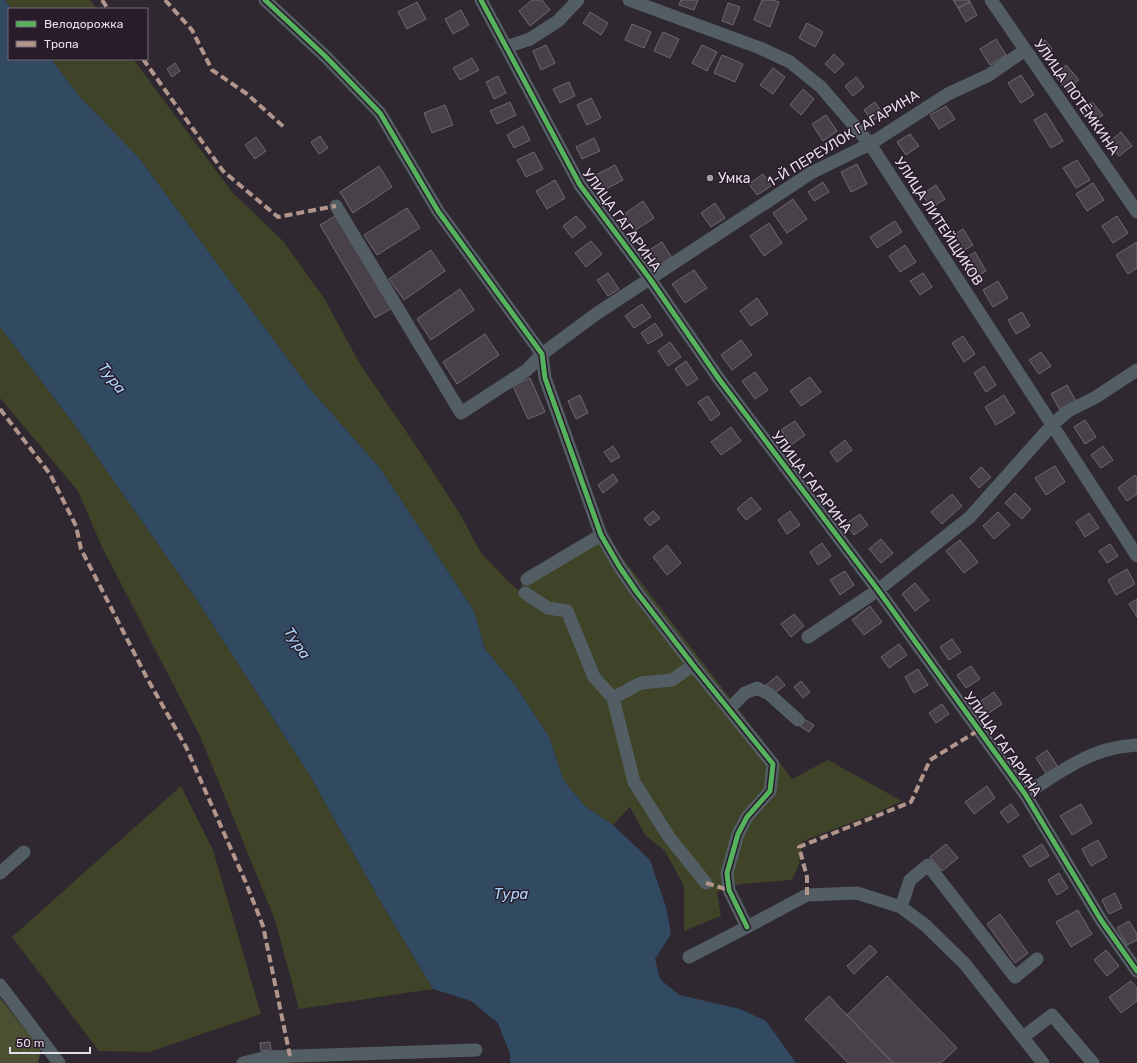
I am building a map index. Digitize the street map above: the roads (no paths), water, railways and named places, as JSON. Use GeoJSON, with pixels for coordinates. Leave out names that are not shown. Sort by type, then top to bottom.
{"type":"FeatureCollection","features":[{"type":"Feature","properties":{"kind":"street"},"geometry":{"type":"LineString","coordinates":[[265,0],[324,56],[380,113],[438,211],[542,354],[545,378],[601,535],[636,591],[693,665],[730,708],[773,764],[770,792],[747,817],[741,828],[727,873],[729,890],[747,928]]}},
{"type":"Feature","properties":{"kind":"street","name":"УЛИЦА ГАГАРИНА"},"geometry":{"type":"LineString","coordinates":[[481,0],[580,185],[650,279],[719,379],[878,590],[1025,794],[1101,920],[1136,967]]}},
{"type":"Feature","properties":{"kind":"street"},"geometry":{"type":"LineString","coordinates":[[506,47],[530,39],[558,21],[578,0]]}},
{"type":"Feature","properties":{"kind":"street","name":"УЛИЦА ЛИТЕЙЩИКОВ"},"geometry":{"type":"LineString","coordinates":[[629,0],[760,48],[790,62],[821,87],[870,144],[1137,556]]}},
{"type":"Feature","properties":{"kind":"street","name":"УЛИЦА ПОТЁМКИНА"},"geometry":{"type":"LineString","coordinates":[[991,0],[1137,212]]}},
{"type":"Feature","properties":{"kind":"street","name":"1-Й ПЕРЕУЛОК ГАГАРИНА"},"geometry":{"type":"LineString","coordinates":[[336,206],[461,413],[527,370],[542,354],[596,314],[811,173],[870,144],[948,94],[989,75],[1025,50]]}},
{"type":"Feature","properties":{"kind":"street"},"geometry":{"type":"LineString","coordinates":[[808,637],[878,590],[970,517],[1052,425],[1068,411],[1096,397],[1137,370]]}},
{"type":"Feature","properties":{"kind":"street"},"geometry":{"type":"LineString","coordinates":[[527,579],[601,535]]}},
{"type":"Feature","properties":{"kind":"street"},"geometry":{"type":"LineString","coordinates":[[526,593],[548,608],[567,611],[594,677],[613,698],[634,782],[669,837],[706,883]]}},
{"type":"Feature","properties":{"kind":"street"},"geometry":{"type":"LineString","coordinates":[[613,698],[641,683],[672,680],[693,665]]}},
{"type":"Feature","properties":{"kind":"street"},"geometry":{"type":"LineString","coordinates":[[730,708],[745,693],[757,688],[769,694],[798,720]]}},
{"type":"Feature","properties":{"kind":"street"},"geometry":{"type":"LineString","coordinates":[[1025,794],[1067,768],[1089,757],[1114,748],[1137,745]]}},
{"type":"Feature","properties":{"kind":"street"},"geometry":{"type":"LineString","coordinates":[[0,873],[24,852]]}},
{"type":"Feature","properties":{"kind":"street"},"geometry":{"type":"LineString","coordinates":[[901,907],[910,880],[928,865],[1015,977],[1037,959]]}},
{"type":"Feature","properties":{"kind":"street"},"geometry":{"type":"LineString","coordinates":[[689,957],[747,928],[807,895],[857,893],[901,907],[925,925],[965,964],[1042,1063]]}},
{"type":"Feature","properties":{"kind":"street"},"geometry":{"type":"LineString","coordinates":[[0,985],[59,1063]]}},
{"type":"Feature","properties":{"kind":"street"},"geometry":{"type":"LineString","coordinates":[[1023,1037],[1052,1016],[1093,1063]]}},
{"type":"Feature","properties":{"kind":"street"},"geometry":{"type":"LineString","coordinates":[[243,1063],[267,1057],[476,1050]]}},
{"type":"Feature","properties":{"kind":"water","name":"Тура"},"geometry":{"type":"Polygon","coordinates":[[[0,0],[5,0],[11,8],[8,8],[8,60],[52,60],[79,96],[139,158],[310,389],[380,468],[474,611],[485,649],[516,686],[549,737],[564,781],[585,806],[613,825],[650,860],[666,907],[671,934],[655,959],[660,979],[679,995],[740,1009],[766,1021],[796,1063],[510,1063],[510,1054],[498,1023],[471,1001],[433,989],[383,906],[309,774],[197,600],[74,424],[0,327],[0,0]]]}},
{"type":"Feature","properties":{"kind":"place","name":"Умка"},"geometry":{"type":"Point","coordinates":[710,178]}}]}
